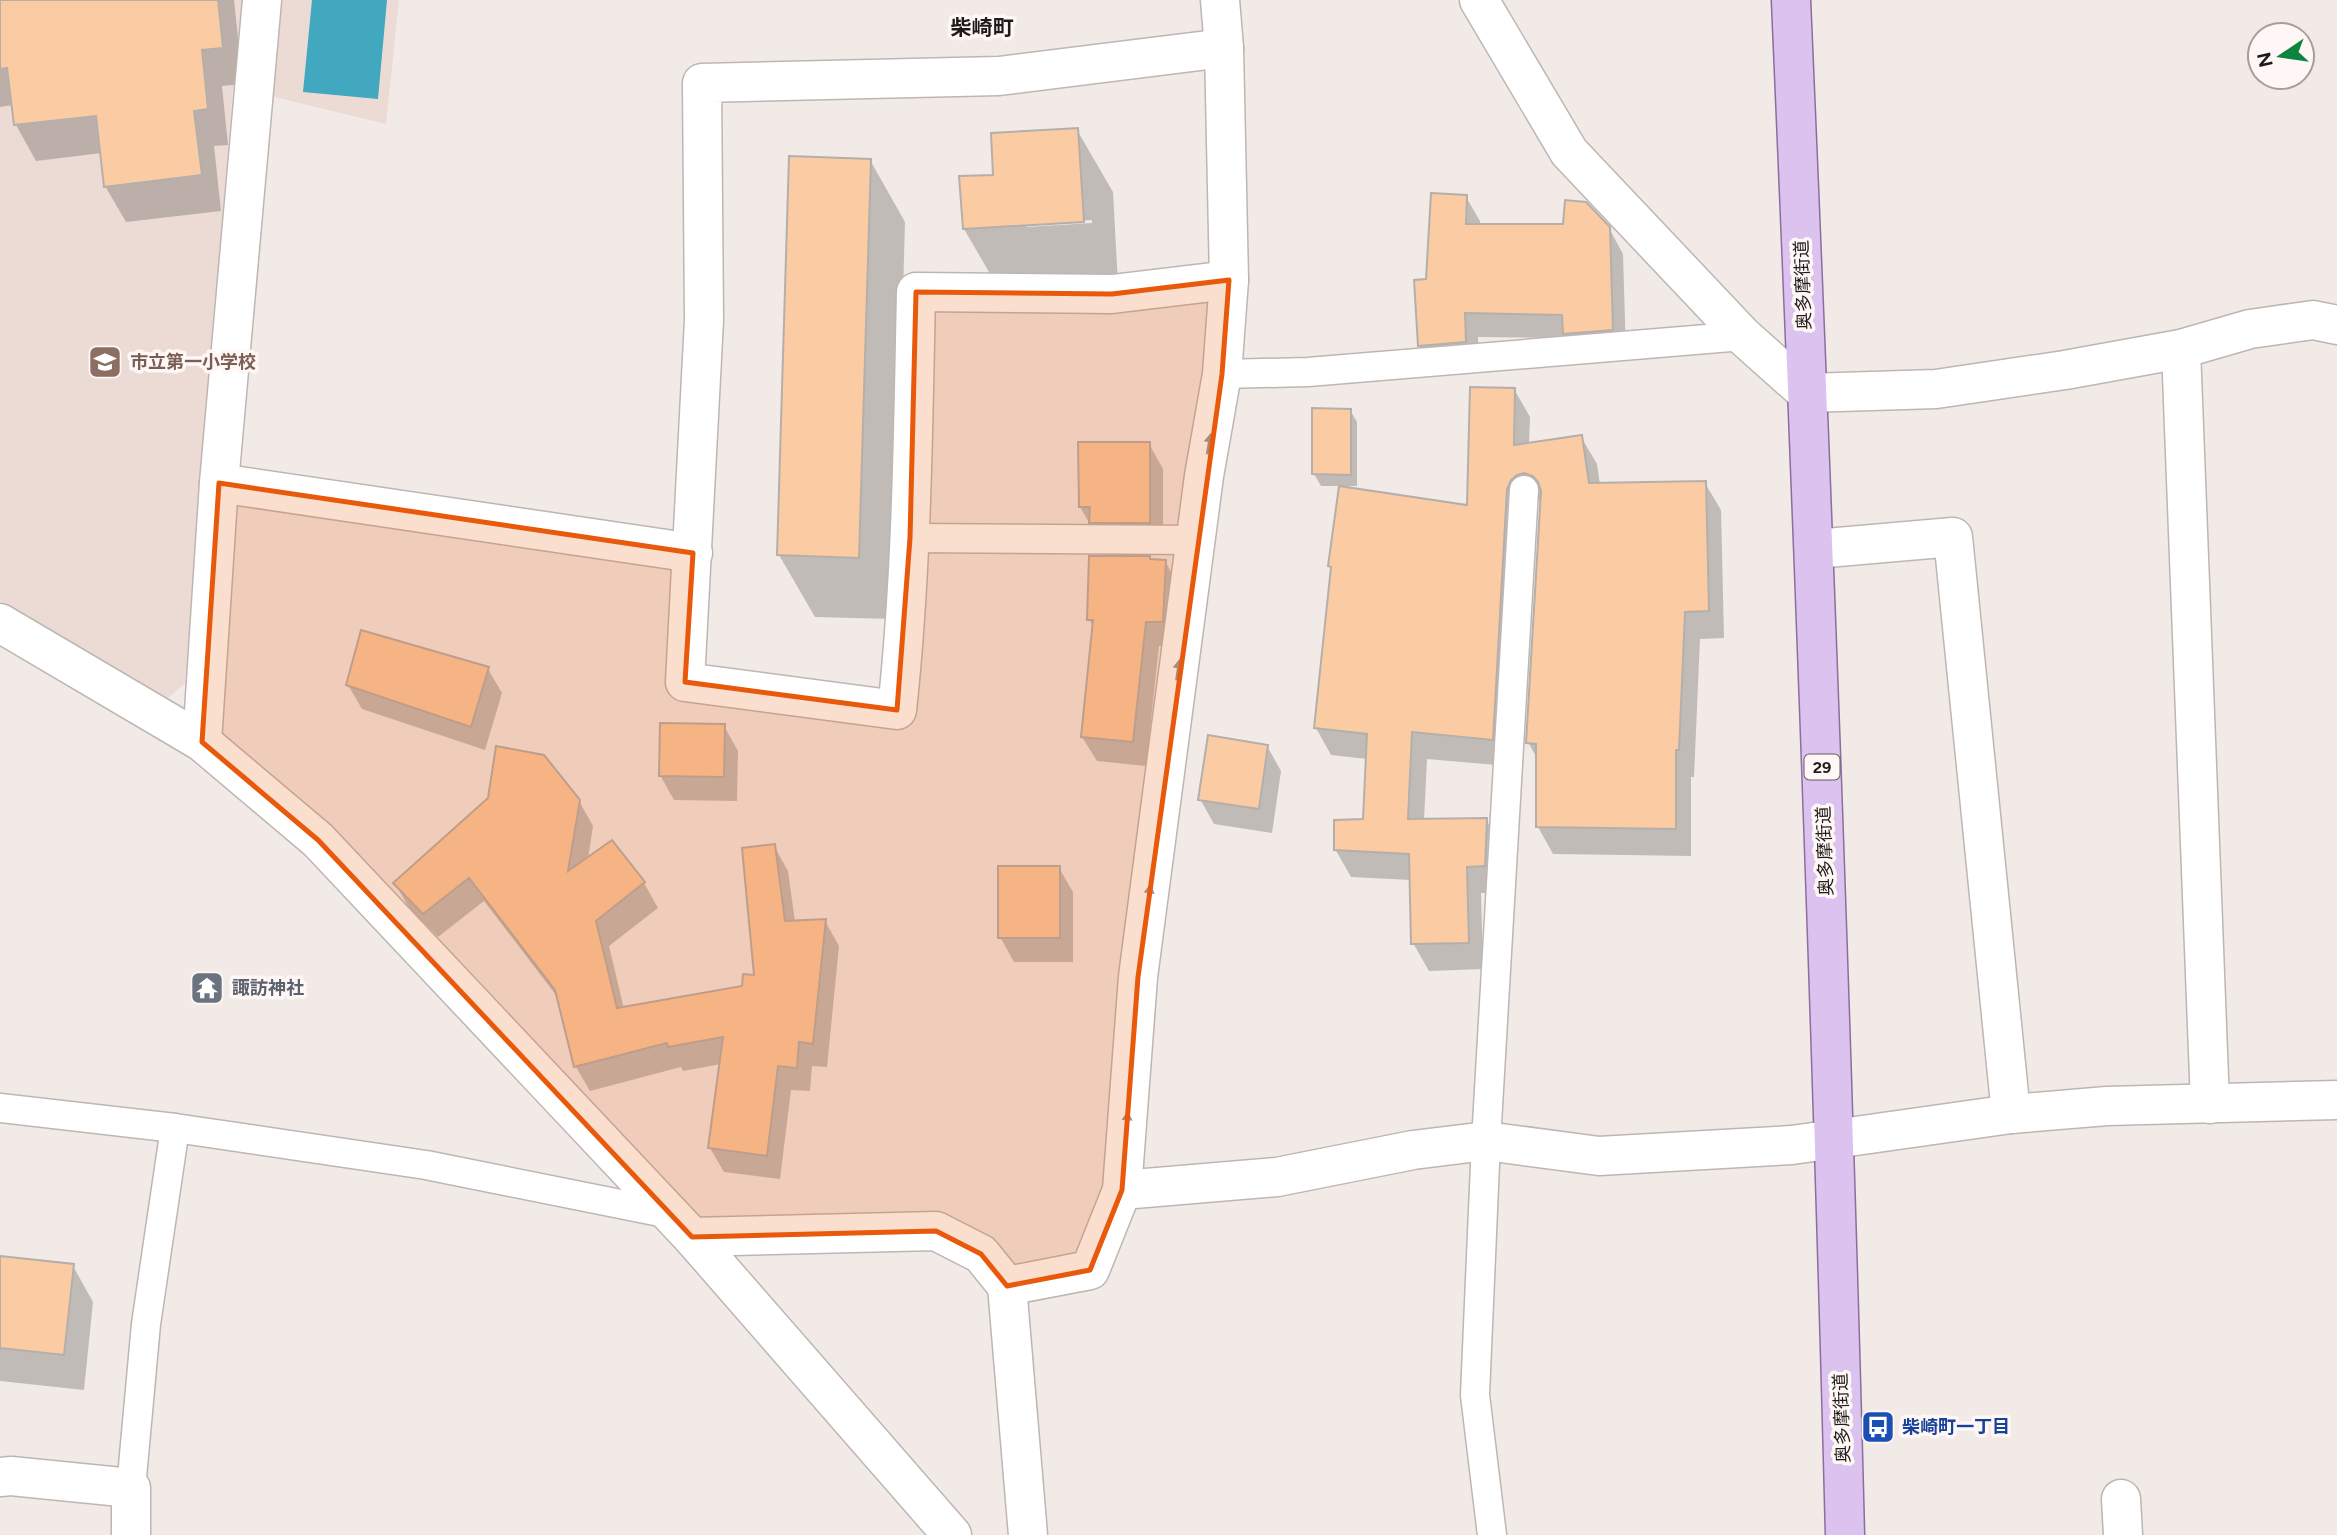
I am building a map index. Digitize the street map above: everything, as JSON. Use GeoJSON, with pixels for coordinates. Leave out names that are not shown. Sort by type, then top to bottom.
{"type":"FeatureCollection","features":[{"type":"Feature","properties":{"kind":"main road","name":"奥多摩街道"},"geometry":{"type":"LineString","coordinates":[[1791,0],[1815,549],[1845,1535]]}},
{"type":"Feature","properties":{"kind":"street"},"geometry":{"type":"LineString","coordinates":[[202,742],[219,483],[262,0]]}},
{"type":"Feature","properties":{"kind":"street"},"geometry":{"type":"LineString","coordinates":[[1007,1286],[1090,1270],[1122,1190],[1138,976],[1204,476],[1222,374],[1229,280],[1224,48],[1220,0]]}},
{"type":"Feature","properties":{"kind":"street"},"geometry":{"type":"LineString","coordinates":[[1479,0],[1569,152],[1743,336],[1808,393],[1936,388],[2065,370],[2181,349],[2250,329],[2275,325],[2313,320],[2337,325]]}},
{"type":"Feature","properties":{"kind":"street"},"geometry":{"type":"LineString","coordinates":[[1224,48],[999,76],[702,83],[704,320],[685,682],[897,710],[905,635],[910,538],[916,292],[1112,294],[1229,280]]}},
{"type":"Feature","properties":{"kind":"street"},"geometry":{"type":"LineString","coordinates":[[2181,349],[2210,1104]]}},
{"type":"Feature","properties":{"kind":"street"},"geometry":{"type":"LineString","coordinates":[[219,483],[692,553]]}},
{"type":"Feature","properties":{"kind":"street"},"geometry":{"type":"LineString","coordinates":[[1815,549],[1952,537],[2011,1114]]}},
{"type":"Feature","properties":{"kind":"street"},"geometry":{"type":"LineString","coordinates":[[0,623],[202,742],[318,840],[681,1225],[952,1535]]}},
{"type":"Feature","properties":{"kind":"street"},"geometry":{"type":"LineString","coordinates":[[1122,1190],[1277,1177],[1413,1150],[1486,1141],[1599,1156],[1792,1145],[2011,1114],[2107,1106],[2337,1100]]}},
{"type":"Feature","properties":{"kind":"street"},"geometry":{"type":"LineString","coordinates":[[681,1225],[936,1231],[981,1254],[1007,1286],[1028,1535]]}},
{"type":"Feature","properties":{"kind":"street"},"geometry":{"type":"LineString","coordinates":[[0,1477],[131,1488],[131,1535]]}},
{"type":"Feature","properties":{"kind":"lane"},"geometry":{"type":"LineString","coordinates":[[1222,374],[1308,372],[1743,336]]}},
{"type":"Feature","properties":{"kind":"lane"},"geometry":{"type":"LineString","coordinates":[[1492,1535],[1475,1395],[1486,1141],[1524,490]]}},
{"type":"Feature","properties":{"kind":"lane"},"geometry":{"type":"LineString","coordinates":[[910,538],[1196,540]]}},
{"type":"Feature","properties":{"kind":"lane"},"geometry":{"type":"LineString","coordinates":[[0,1108],[175,1128],[426,1165],[681,1225]]}},
{"type":"Feature","properties":{"kind":"lane"},"geometry":{"type":"LineString","coordinates":[[131,1488],[146,1324],[175,1128]]}},
{"type":"Feature","properties":{"kind":"highlighted area"},"geometry":{"type":"Polygon","coordinates":[[[1229,280],[1222,374],[1138,977],[1122,1190],[1090,1270],[1007,1286],[981,1254],[936,1231],[692,1237],[318,840],[202,742],[219,483],[693,553],[685,682],[897,710],[910,538],[916,292],[1112,294],[1229,280]]]}},
{"type":"Feature","properties":{"kind":"shaded area","name":"市立第一小学校"},"geometry":{"type":"Polygon","coordinates":[[[0,0],[399,0],[386,124],[233,87],[185,683],[168,698],[0,601],[0,0]]]}},
{"type":"Feature","properties":{"kind":"water"},"geometry":{"type":"Polygon","coordinates":[[[312,0],[387,0],[378,99],[303,92],[312,0]]]}},
{"type":"Feature","properties":{"kind":"building"},"geometry":{"type":"Polygon","coordinates":[[[0,0],[218,0],[223,48],[202,50],[208,109],[194,111],[202,175],[104,187],[96,116],[14,125],[7,68],[0,69],[0,0]]]}},
{"type":"Feature","properties":{"kind":"building"},"geometry":{"type":"Polygon","coordinates":[[[1078,128],[1084,222],[963,229],[959,176],[993,175],[991,133],[1078,128]]]}},
{"type":"Feature","properties":{"kind":"building"},"geometry":{"type":"Polygon","coordinates":[[[789,156],[871,159],[859,558],[777,555],[789,156]]]}},
{"type":"Feature","properties":{"kind":"building"},"geometry":{"type":"Polygon","coordinates":[[[1431,193],[1467,195],[1466,224],[1563,224],[1565,200],[1586,202],[1610,227],[1613,330],[1563,334],[1562,315],[1465,313],[1466,342],[1418,346],[1414,280],[1426,279],[1431,193]]]}},
{"type":"Feature","properties":{"kind":"building"},"geometry":{"type":"Polygon","coordinates":[[[1470,387],[1515,388],[1514,445],[1582,435],[1589,483],[1706,481],[1709,611],[1685,612],[1679,750],[1676,750],[1676,829],[1536,827],[1536,744],[1526,743],[1541,491],[1533,476],[1524,473],[1511,480],[1507,489],[1493,740],[1412,732],[1408,819],[1487,818],[1485,866],[1467,867],[1469,943],[1411,944],[1409,854],[1334,850],[1334,820],[1363,819],[1367,734],[1314,728],[1331,567],[1328,566],[1339,486],[1467,505],[1470,387]]]}},
{"type":"Feature","properties":{"kind":"building"},"geometry":{"type":"Polygon","coordinates":[[[1312,408],[1351,409],[1351,475],[1312,474],[1312,408]]]}},
{"type":"Feature","properties":{"kind":"building"},"geometry":{"type":"Polygon","coordinates":[[[1078,442],[1150,442],[1150,523],[1089,523],[1090,507],[1079,507],[1078,442]]]}},
{"type":"Feature","properties":{"kind":"building"},"geometry":{"type":"Polygon","coordinates":[[[1089,556],[1150,556],[1150,559],[1166,560],[1163,622],[1146,622],[1133,742],[1081,737],[1093,620],[1087,620],[1089,556]]]}},
{"type":"Feature","properties":{"kind":"building"},"geometry":{"type":"Polygon","coordinates":[[[361,630],[489,667],[471,727],[346,685],[361,630]]]}},
{"type":"Feature","properties":{"kind":"building"},"geometry":{"type":"Polygon","coordinates":[[[660,723],[725,724],[724,777],[659,776],[660,723]]]}},
{"type":"Feature","properties":{"kind":"building"},"geometry":{"type":"Polygon","coordinates":[[[1208,735],[1268,745],[1259,809],[1198,800],[1208,735]]]}},
{"type":"Feature","properties":{"kind":"building"},"geometry":{"type":"Polygon","coordinates":[[[496,746],[544,755],[580,800],[568,871],[612,840],[645,882],[596,921],[617,1008],[742,986],[743,974],[754,975],[742,848],[775,844],[785,921],[826,919],[813,1044],[799,1042],[797,1068],[778,1066],[767,1156],[708,1148],[723,1037],[668,1047],[667,1043],[574,1067],[555,990],[469,878],[423,914],[393,883],[488,798],[496,746]]]}},
{"type":"Feature","properties":{"kind":"building"},"geometry":{"type":"Polygon","coordinates":[[[998,866],[1060,866],[1060,938],[998,938],[998,866]]]}},
{"type":"Feature","properties":{"kind":"building"},"geometry":{"type":"Polygon","coordinates":[[[0,1256],[74,1264],[64,1355],[0,1348],[0,1256]]]}},
{"type":"Feature","properties":{"kind":"place","name":"市立第一小学校"},"geometry":{"type":"Point","coordinates":[105,362]}},
{"type":"Feature","properties":{"kind":"place","name":"諏訪神社"},"geometry":{"type":"Point","coordinates":[207,988]}},
{"type":"Feature","properties":{"kind":"place","name":"柴崎町一丁目"},"geometry":{"type":"Point","coordinates":[1878,1427]}},
{"type":"Feature","properties":{"kind":"district","name":"柴崎町"},"geometry":{"type":"Point","coordinates":[982,28]}}]}
